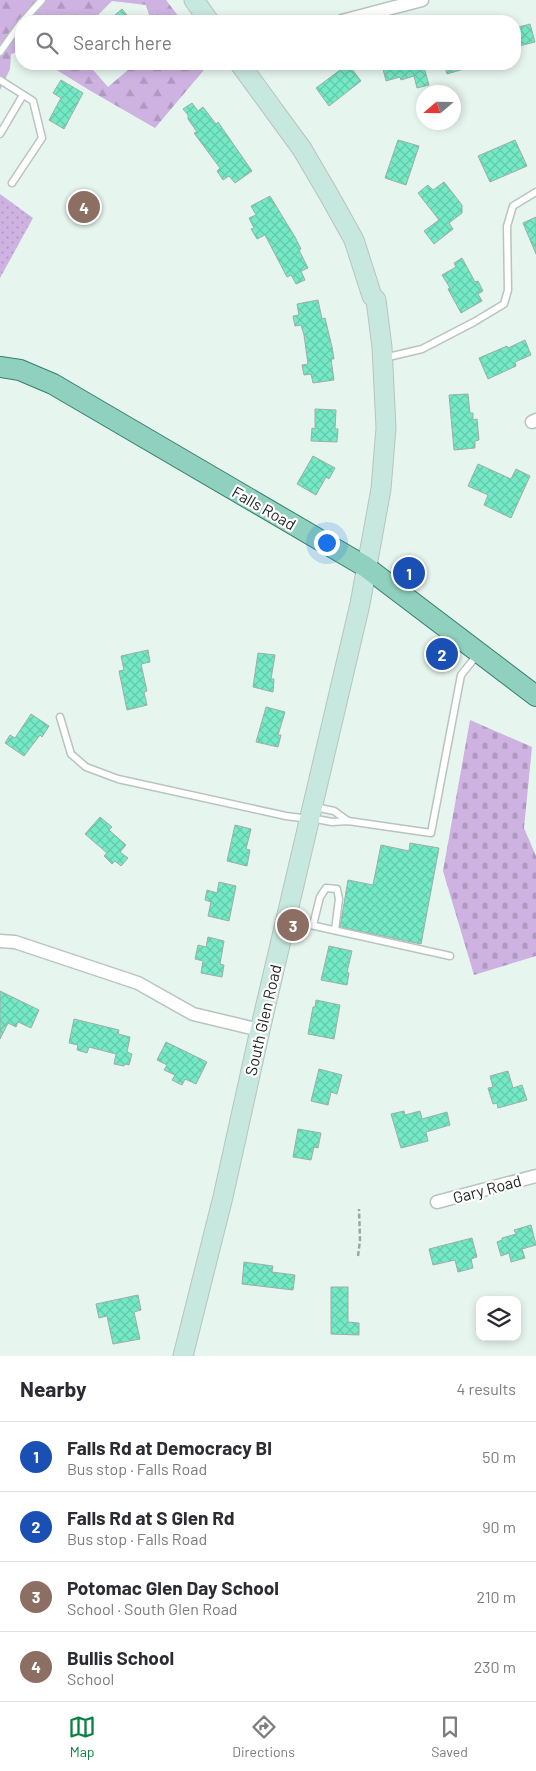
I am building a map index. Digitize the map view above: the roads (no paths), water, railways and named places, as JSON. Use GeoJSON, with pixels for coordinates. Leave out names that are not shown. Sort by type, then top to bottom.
{"type":"FeatureCollection","features":[{"type":"Feature","properties":{"kind":"main road"},"geometry":{"type":"LineString","coordinates":[[194,0],[205,15]]}},
{"type":"Feature","properties":{"kind":"main road","name":"South Glen Road"},"geometry":{"type":"LineString","coordinates":[[183,1356],[223,1197],[260,1030],[360,604],[381,489],[386,428],[376,300],[372,296],[354,240],[302,149],[244,70]]}},
{"type":"Feature","properties":{"kind":"main road","name":"Falls Road"},"geometry":{"type":"LineString","coordinates":[[0,367],[20,370],[53,384],[366,567],[536,696]]}},
{"type":"Feature","properties":{"kind":"street"},"geometry":{"type":"LineString","coordinates":[[365,15],[422,0]]}},
{"type":"Feature","properties":{"kind":"street"},"geometry":{"type":"LineString","coordinates":[[0,941],[16,942],[138,983],[194,1014],[260,1030]]}},
{"type":"Feature","properties":{"kind":"street","name":"Gary Road"},"geometry":{"type":"LineString","coordinates":[[437,1202],[536,1176]]}},
{"type":"Feature","properties":{"kind":"lane"},"geometry":{"type":"LineString","coordinates":[[28,15],[42,0]]}},
{"type":"Feature","properties":{"kind":"lane"},"geometry":{"type":"LineString","coordinates":[[0,52],[15,32]]}},
{"type":"Feature","properties":{"kind":"lane"},"geometry":{"type":"LineString","coordinates":[[0,80],[33,101],[42,138],[12,183]]}},
{"type":"Feature","properties":{"kind":"lane"},"geometry":{"type":"LineString","coordinates":[[0,134],[23,95]]}},
{"type":"Feature","properties":{"kind":"lane"},"geometry":{"type":"LineString","coordinates":[[382,358],[422,349],[504,304],[508,290],[507,226],[513,206],[536,192]]}},
{"type":"Feature","properties":{"kind":"lane"},"geometry":{"type":"LineString","coordinates":[[311,814],[332,822],[348,821],[431,833],[461,675],[479,653]]}},
{"type":"Feature","properties":{"kind":"lane"},"geometry":{"type":"LineString","coordinates":[[60,717],[71,754],[86,767],[118,780],[286,816],[334,811],[348,821]]}},
{"type":"Feature","properties":{"kind":"lane"},"geometry":{"type":"LineString","coordinates":[[312,925],[320,897],[326,888],[336,889],[339,899],[335,930]]}},
{"type":"Feature","properties":{"kind":"lane"},"geometry":{"type":"LineString","coordinates":[[287,920],[450,956]]}},
{"type":"Feature","properties":{"kind":"place","name":"Bullis School"},"geometry":{"type":"Point","coordinates":[84,207]}},
{"type":"Feature","properties":{"kind":"place","name":"Falls Rd at Democracy Bl"},"geometry":{"type":"Point","coordinates":[409,573]}},
{"type":"Feature","properties":{"kind":"place","name":"Falls Rd at S Glen Rd"},"geometry":{"type":"Point","coordinates":[442,654]}},
{"type":"Feature","properties":{"kind":"place","name":"Potomac Glen Day School"},"geometry":{"type":"Point","coordinates":[293,925]}}]}
